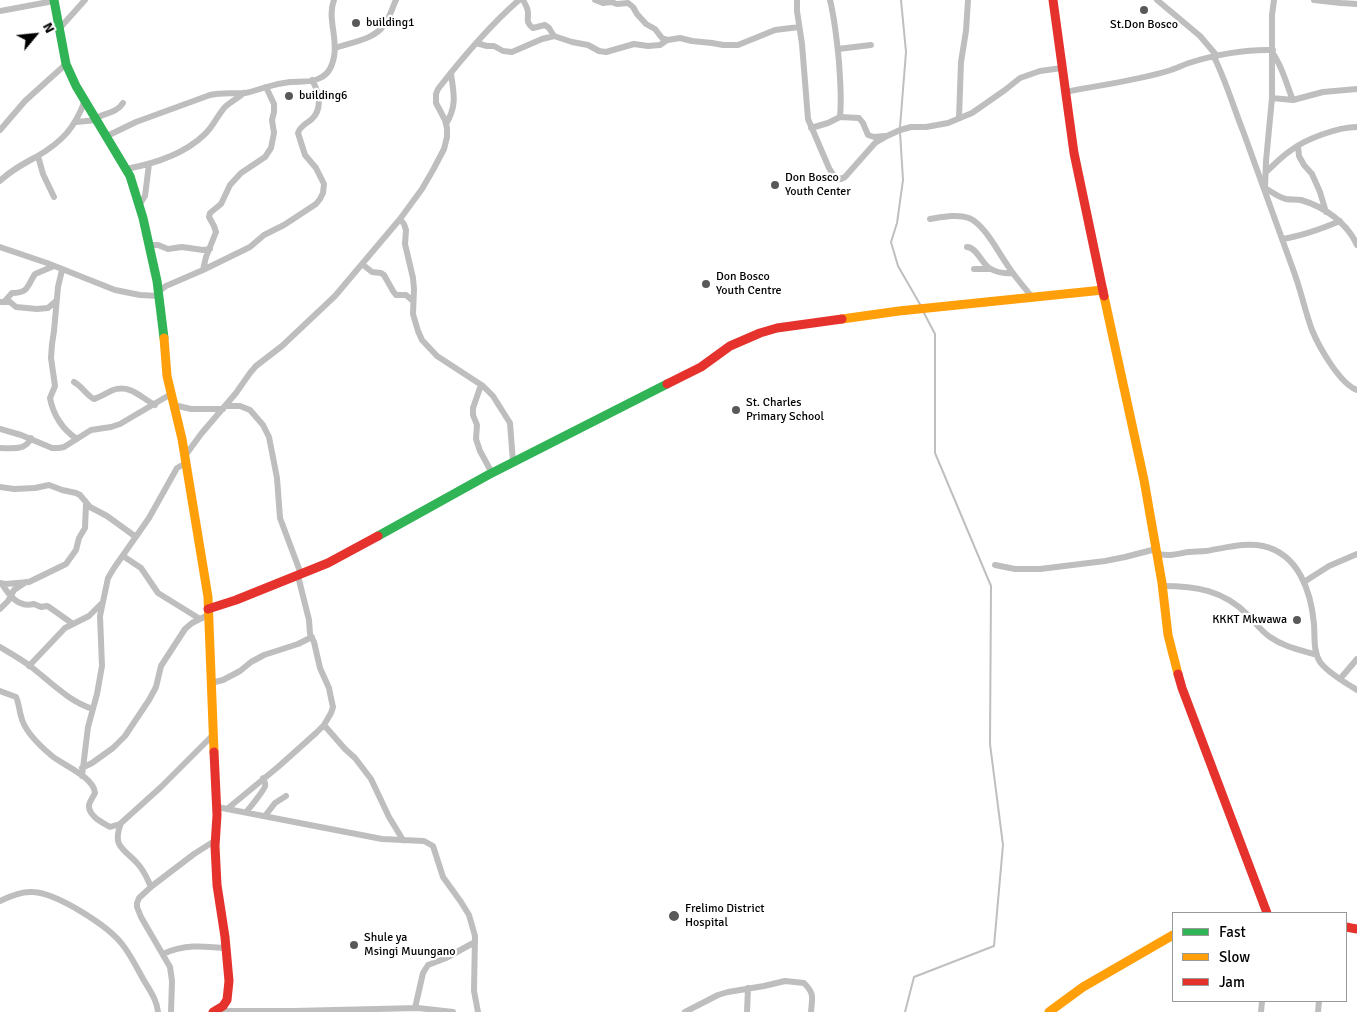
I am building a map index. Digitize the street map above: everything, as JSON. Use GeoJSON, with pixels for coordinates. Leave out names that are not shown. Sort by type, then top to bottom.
{"type":"FeatureCollection","features":[{"type":"Feature","properties":{"kind":"street"},"geometry":{"type":"LineString","coordinates":[[59,29],[86,0]]}},
{"type":"Feature","properties":{"kind":"street"},"geometry":{"type":"LineString","coordinates":[[107,136],[136,122],[221,92],[253,92],[289,82],[318,80],[329,71],[334,56],[331,7],[334,0]]}},
{"type":"Feature","properties":{"kind":"street"},"geometry":{"type":"LineString","coordinates":[[335,48],[377,33],[384,26],[396,0]]}},
{"type":"Feature","properties":{"kind":"street"},"geometry":{"type":"LineString","coordinates":[[82,772],[88,727],[102,666],[100,616],[108,578],[149,518],[176,468],[185,460],[201,434],[236,393],[245,378],[341,290],[400,219],[422,189],[440,156],[447,137],[446,124],[436,102],[438,89],[464,56],[519,0]]}},
{"type":"Feature","properties":{"kind":"street"},"geometry":{"type":"LineString","coordinates":[[523,0],[528,10],[527,20],[530,26],[533,28],[545,25],[554,36]]}},
{"type":"Feature","properties":{"kind":"street"},"geometry":{"type":"LineString","coordinates":[[595,0],[620,5],[628,3],[634,7],[637,14],[646,24],[667,40]]}},
{"type":"Feature","properties":{"kind":"street"},"geometry":{"type":"LineString","coordinates":[[797,0],[806,111],[811,128],[829,168],[834,176],[841,179],[845,177],[875,143],[887,136],[900,130],[948,124],[972,113],[1020,78],[1040,71],[1062,68]]}},
{"type":"Feature","properties":{"kind":"street"},"geometry":{"type":"LineString","coordinates":[[830,0],[841,81],[840,117]]}},
{"type":"Feature","properties":{"kind":"street"},"geometry":{"type":"LineString","coordinates":[[959,118],[961,62],[968,0]]}},
{"type":"Feature","properties":{"kind":"street"},"geometry":{"type":"LineString","coordinates":[[1053,0],[1074,153],[1144,480],[1157,552],[1168,635],[1182,688],[1267,912]]}},
{"type":"Feature","properties":{"kind":"street"},"geometry":{"type":"LineString","coordinates":[[1157,0],[1200,36],[1215,57],[1265,190],[1316,337],[1340,378],[1357,390]]}},
{"type":"Feature","properties":{"kind":"street"},"geometry":{"type":"LineString","coordinates":[[1265,190],[1272,98],[1272,15],[1274,0]]}},
{"type":"Feature","properties":{"kind":"street"},"geometry":{"type":"LineString","coordinates":[[1314,0],[1357,4]]}},
{"type":"Feature","properties":{"kind":"street"},"geometry":{"type":"LineString","coordinates":[[0,10],[54,1],[66,64],[76,86],[130,176],[140,204],[149,245],[159,294],[167,376],[185,460],[208,597],[205,614],[214,734],[217,807],[217,885],[229,981],[227,1000],[219,1011]]}},
{"type":"Feature","properties":{"kind":"street"},"geometry":{"type":"LineString","coordinates":[[476,43],[512,52],[554,36],[606,52],[634,44],[660,45],[667,40],[680,38],[723,45],[738,45],[775,30],[799,27]]}},
{"type":"Feature","properties":{"kind":"street"},"geometry":{"type":"LineString","coordinates":[[838,50],[871,45]]}},
{"type":"Feature","properties":{"kind":"street"},"geometry":{"type":"LineString","coordinates":[[1065,92],[1148,76],[1215,57],[1262,49],[1272,51],[1279,63],[1293,100]]}},
{"type":"Feature","properties":{"kind":"street"},"geometry":{"type":"LineString","coordinates":[[0,130],[25,101],[66,64]]}},
{"type":"Feature","properties":{"kind":"street"},"geometry":{"type":"LineString","coordinates":[[446,124],[454,106],[451,74]]}},
{"type":"Feature","properties":{"kind":"street"},"geometry":{"type":"LineString","coordinates":[[0,247],[115,290],[140,295],[159,294],[166,286],[250,247],[264,235],[284,225],[316,204],[323,193],[324,184],[322,179],[316,168],[308,160],[298,133],[301,127],[314,117],[318,110],[319,96],[312,80]]}},
{"type":"Feature","properties":{"kind":"street"},"geometry":{"type":"LineString","coordinates":[[203,270],[216,232],[209,216],[210,213],[221,204],[232,183],[244,171],[270,152],[274,136],[272,120],[274,104],[266,87]]}},
{"type":"Feature","properties":{"kind":"street"},"geometry":{"type":"LineString","coordinates":[[1272,98],[1293,100],[1323,92],[1357,89]]}},
{"type":"Feature","properties":{"kind":"street"},"geometry":{"type":"LineString","coordinates":[[126,169],[149,164],[175,154],[198,140],[211,129],[225,107],[244,93]]}},
{"type":"Feature","properties":{"kind":"street"},"geometry":{"type":"LineString","coordinates":[[0,181],[68,133],[76,122],[85,100]]}},
{"type":"Feature","properties":{"kind":"street"},"geometry":{"type":"LineString","coordinates":[[76,122],[97,119],[116,111],[123,103]]}},
{"type":"Feature","properties":{"kind":"street"},"geometry":{"type":"LineString","coordinates":[[811,128],[840,117],[859,118],[863,122],[868,135],[874,137],[887,136]]}},
{"type":"Feature","properties":{"kind":"street"},"geometry":{"type":"LineString","coordinates":[[1266,172],[1290,150],[1298,146],[1338,129],[1357,127]]}},
{"type":"Feature","properties":{"kind":"street"},"geometry":{"type":"LineString","coordinates":[[1298,146],[1299,156],[1312,174],[1326,212]]}},
{"type":"Feature","properties":{"kind":"street"},"geometry":{"type":"LineString","coordinates":[[38,156],[43,174],[54,196]]}},
{"type":"Feature","properties":{"kind":"street"},"geometry":{"type":"LineString","coordinates":[[140,204],[145,196],[149,164]]}},
{"type":"Feature","properties":{"kind":"street"},"geometry":{"type":"LineString","coordinates":[[1265,190],[1283,198],[1302,200],[1319,207],[1340,221],[1355,237],[1357,245]]}},
{"type":"Feature","properties":{"kind":"street"},"geometry":{"type":"LineString","coordinates":[[930,219],[960,216],[978,224],[1032,297]]}},
{"type":"Feature","properties":{"kind":"street"},"geometry":{"type":"LineString","coordinates":[[400,219],[406,230],[405,244],[413,278],[414,314],[422,340],[436,356],[481,384],[493,396],[510,423],[513,462]]}},
{"type":"Feature","properties":{"kind":"street"},"geometry":{"type":"LineString","coordinates":[[1282,238],[1321,229],[1340,221]]}},
{"type":"Feature","properties":{"kind":"street"},"geometry":{"type":"LineString","coordinates":[[149,245],[158,245],[168,249],[182,247],[210,249]]}},
{"type":"Feature","properties":{"kind":"street"},"geometry":{"type":"LineString","coordinates":[[967,247],[972,248],[990,269]]}},
{"type":"Feature","properties":{"kind":"street"},"geometry":{"type":"LineString","coordinates":[[362,264],[372,272],[384,275],[396,295],[406,294],[414,301]]}},
{"type":"Feature","properties":{"kind":"street"},"geometry":{"type":"LineString","coordinates":[[2,302],[12,294],[25,291],[29,287],[34,274],[54,266]]}},
{"type":"Feature","properties":{"kind":"street"},"geometry":{"type":"LineString","coordinates":[[974,269],[990,269],[1002,273],[1013,273]]}},
{"type":"Feature","properties":{"kind":"street"},"geometry":{"type":"LineString","coordinates":[[62,270],[56,301],[51,351],[55,386],[50,396],[50,401],[62,426],[77,439]]}},
{"type":"Feature","properties":{"kind":"street"},"geometry":{"type":"LineString","coordinates":[[82,772],[125,736],[149,700],[156,687],[161,666],[185,629],[205,614],[351,552],[492,473],[701,366],[730,346],[760,333],[778,328],[899,311],[1103,290]]}},
{"type":"Feature","properties":{"kind":"street"},"geometry":{"type":"LineString","coordinates":[[2,302],[10,302],[16,307],[37,309],[48,308],[56,301]]}},
{"type":"Feature","properties":{"kind":"street"},"geometry":{"type":"LineString","coordinates":[[74,382],[94,399],[112,391],[124,389],[137,393],[155,405]]}},
{"type":"Feature","properties":{"kind":"street"},"geometry":{"type":"LineString","coordinates":[[481,384],[473,408],[473,415],[477,425],[476,439],[492,473]]}},
{"type":"Feature","properties":{"kind":"street"},"geometry":{"type":"LineString","coordinates":[[0,430],[31,438],[52,448],[64,447],[90,430],[111,428],[120,424],[171,394]]}},
{"type":"Feature","properties":{"kind":"street"},"geometry":{"type":"LineString","coordinates":[[174,405],[191,408],[246,408],[250,410],[266,429],[274,456],[280,518],[299,575],[309,620],[309,630],[319,659],[320,668],[329,688],[333,707],[324,725],[278,767],[227,809]]}},
{"type":"Feature","properties":{"kind":"street"},"geometry":{"type":"LineString","coordinates":[[0,448],[22,447],[28,444],[31,438]]}},
{"type":"Feature","properties":{"kind":"street"},"geometry":{"type":"LineString","coordinates":[[0,487],[14,489],[48,485],[76,493],[90,507],[107,516],[136,537]]}},
{"type":"Feature","properties":{"kind":"street"},"geometry":{"type":"LineString","coordinates":[[0,609],[8,601],[14,590],[26,582],[67,564],[76,550],[79,538],[85,528],[86,504]]}},
{"type":"Feature","properties":{"kind":"street"},"geometry":{"type":"LineString","coordinates":[[995,565],[1015,569],[1040,569],[1157,552],[1168,556],[1241,545],[1263,546],[1275,550],[1286,557],[1298,571],[1304,582],[1312,610],[1317,655],[1324,666],[1357,690]]}},
{"type":"Feature","properties":{"kind":"street"},"geometry":{"type":"LineString","coordinates":[[1304,582],[1330,566],[1357,554]]}},
{"type":"Feature","properties":{"kind":"street"},"geometry":{"type":"LineString","coordinates":[[123,556],[141,568],[158,593],[205,614]]}},
{"type":"Feature","properties":{"kind":"street"},"geometry":{"type":"LineString","coordinates":[[1,583],[26,582]]}},
{"type":"Feature","properties":{"kind":"street"},"geometry":{"type":"LineString","coordinates":[[1,583],[11,596],[22,604],[34,604],[41,607],[49,606],[73,624]]}},
{"type":"Feature","properties":{"kind":"street"},"geometry":{"type":"LineString","coordinates":[[1162,586],[1193,587],[1207,590],[1223,597],[1236,604],[1269,636],[1281,644],[1317,655]]}},
{"type":"Feature","properties":{"kind":"street"},"geometry":{"type":"LineString","coordinates":[[29,666],[60,632],[89,616],[102,603]]}},
{"type":"Feature","properties":{"kind":"street"},"geometry":{"type":"LineString","coordinates":[[211,683],[232,675],[264,655],[312,638]]}},
{"type":"Feature","properties":{"kind":"street"},"geometry":{"type":"LineString","coordinates":[[0,647],[29,666],[69,698],[93,709]]}},
{"type":"Feature","properties":{"kind":"street"},"geometry":{"type":"LineString","coordinates":[[1340,678],[1357,659]]}},
{"type":"Feature","properties":{"kind":"street"},"geometry":{"type":"LineString","coordinates":[[0,691],[16,697],[27,730],[43,748],[57,760],[82,772],[95,789],[89,805],[92,814],[107,825],[121,848],[138,863],[151,887]]}},
{"type":"Feature","properties":{"kind":"street"},"geometry":{"type":"LineString","coordinates":[[324,725],[366,772],[403,840]]}},
{"type":"Feature","properties":{"kind":"street"},"geometry":{"type":"LineString","coordinates":[[107,825],[114,826],[121,823],[161,787],[214,734]]}},
{"type":"Feature","properties":{"kind":"street"},"geometry":{"type":"LineString","coordinates":[[246,812],[265,789],[266,785],[263,778]]}},
{"type":"Feature","properties":{"kind":"street"},"geometry":{"type":"LineString","coordinates":[[265,816],[275,803],[286,796]]}},
{"type":"Feature","properties":{"kind":"street"},"geometry":{"type":"LineString","coordinates":[[217,807],[382,839],[424,841],[433,846],[443,877],[469,915],[473,927],[475,942],[474,991],[478,1012]]}},
{"type":"Feature","properties":{"kind":"street"},"geometry":{"type":"LineString","coordinates":[[117,841],[121,823]]}},
{"type":"Feature","properties":{"kind":"street"},"geometry":{"type":"LineString","coordinates":[[171,1012],[172,981],[170,967],[141,917],[137,903],[139,898],[151,887],[194,854],[216,840]]}},
{"type":"Feature","properties":{"kind":"street"},"geometry":{"type":"LineString","coordinates":[[0,901],[24,892],[40,893],[55,898],[86,914],[107,929],[122,944],[152,994],[158,1012]]}},
{"type":"Feature","properties":{"kind":"street"},"geometry":{"type":"LineString","coordinates":[[1049,1012],[1083,987],[1172,936]]}},
{"type":"Feature","properties":{"kind":"street"},"geometry":{"type":"LineString","coordinates":[[417,1009],[422,973],[428,965],[446,958],[475,942]]}},
{"type":"Feature","properties":{"kind":"street"},"geometry":{"type":"LineString","coordinates":[[163,954],[182,947],[225,948]]}},
{"type":"Feature","properties":{"kind":"street"},"geometry":{"type":"LineString","coordinates":[[685,1012],[718,995],[785,980],[804,983],[811,990],[811,1012]]}},
{"type":"Feature","properties":{"kind":"street"},"geometry":{"type":"LineString","coordinates":[[747,1012],[748,988]]}},
{"type":"Feature","properties":{"kind":"street"},"geometry":{"type":"LineString","coordinates":[[219,1011],[417,1009],[452,1012]]}},
{"type":"Feature","properties":{"kind":"waterway"},"geometry":{"type":"LineString","coordinates":[[900,127],[906,52],[901,0]]}},
{"type":"Feature","properties":{"kind":"waterway"},"geometry":{"type":"LineString","coordinates":[[900,132],[903,180],[897,223],[891,242],[898,266],[921,306]]}},
{"type":"Feature","properties":{"kind":"waterway"},"geometry":{"type":"LineString","coordinates":[[905,1012],[914,977],[994,946],[1003,845],[990,744],[991,586],[935,453],[935,334],[924,313]]}},
{"type":"Feature","properties":{"kind":"traffic: fast"},"geometry":{"type":"LineString","coordinates":[[54,0],[66,64],[76,86],[130,176],[143,218],[157,281],[164,338]]}},
{"type":"Feature","properties":{"kind":"traffic: fast"},"geometry":{"type":"LineString","coordinates":[[378,536],[488,475],[667,384]]}},
{"type":"Feature","properties":{"kind":"traffic: slow"},"geometry":{"type":"LineString","coordinates":[[842,319],[899,311],[1103,290]]}},
{"type":"Feature","properties":{"kind":"traffic: slow"},"geometry":{"type":"LineString","coordinates":[[1104,296],[1144,480],[1162,583],[1168,635],[1178,674]]}},
{"type":"Feature","properties":{"kind":"traffic: slow"},"geometry":{"type":"LineString","coordinates":[[164,338],[167,376],[182,439],[208,597],[214,752]]}},
{"type":"Feature","properties":{"kind":"traffic: slow"},"geometry":{"type":"LineString","coordinates":[[1049,1012],[1083,987],[1172,936]]}},
{"type":"Feature","properties":{"kind":"traffic: jam"},"geometry":{"type":"LineString","coordinates":[[1053,0],[1074,153],[1104,296]]}},
{"type":"Feature","properties":{"kind":"traffic: jam"},"geometry":{"type":"LineString","coordinates":[[667,384],[701,367],[730,346],[760,333],[777,328],[842,319]]}},
{"type":"Feature","properties":{"kind":"traffic: jam"},"geometry":{"type":"LineString","coordinates":[[208,609],[236,600],[328,563],[378,536]]}},
{"type":"Feature","properties":{"kind":"traffic: jam"},"geometry":{"type":"LineString","coordinates":[[1178,674],[1267,912]]}},
{"type":"Feature","properties":{"kind":"traffic: jam"},"geometry":{"type":"LineString","coordinates":[[213,1012],[223,1006],[227,1000],[229,981],[217,885],[215,846],[217,815],[214,752]]}},
{"type":"Feature","properties":{"kind":"traffic: jam"},"geometry":{"type":"LineString","coordinates":[[1347,927],[1357,929]]}},
{"type":"Feature","properties":{"kind":"place","name":"St.Don Bosco"},"geometry":{"type":"Point","coordinates":[1144,10]}},
{"type":"Feature","properties":{"kind":"place","name":"building1"},"geometry":{"type":"Point","coordinates":[356,23]}},
{"type":"Feature","properties":{"kind":"place","name":"building6"},"geometry":{"type":"Point","coordinates":[289,96]}},
{"type":"Feature","properties":{"kind":"place","name":"Don Bosco Youth Center"},"geometry":{"type":"Point","coordinates":[775,185]}},
{"type":"Feature","properties":{"kind":"place","name":"Don Bosco Youth Centre"},"geometry":{"type":"Point","coordinates":[706,284]}},
{"type":"Feature","properties":{"kind":"place","name":"St. Charles Primary School"},"geometry":{"type":"Point","coordinates":[736,410]}},
{"type":"Feature","properties":{"kind":"place","name":"KKKT Mkwawa"},"geometry":{"type":"Point","coordinates":[1297,620]}},
{"type":"Feature","properties":{"kind":"place","name":"Frelimo District Hospital"},"geometry":{"type":"Point","coordinates":[674,916]}},
{"type":"Feature","properties":{"kind":"place","name":"Shule ya Msingi Muungano"},"geometry":{"type":"Point","coordinates":[354,945]}}]}
